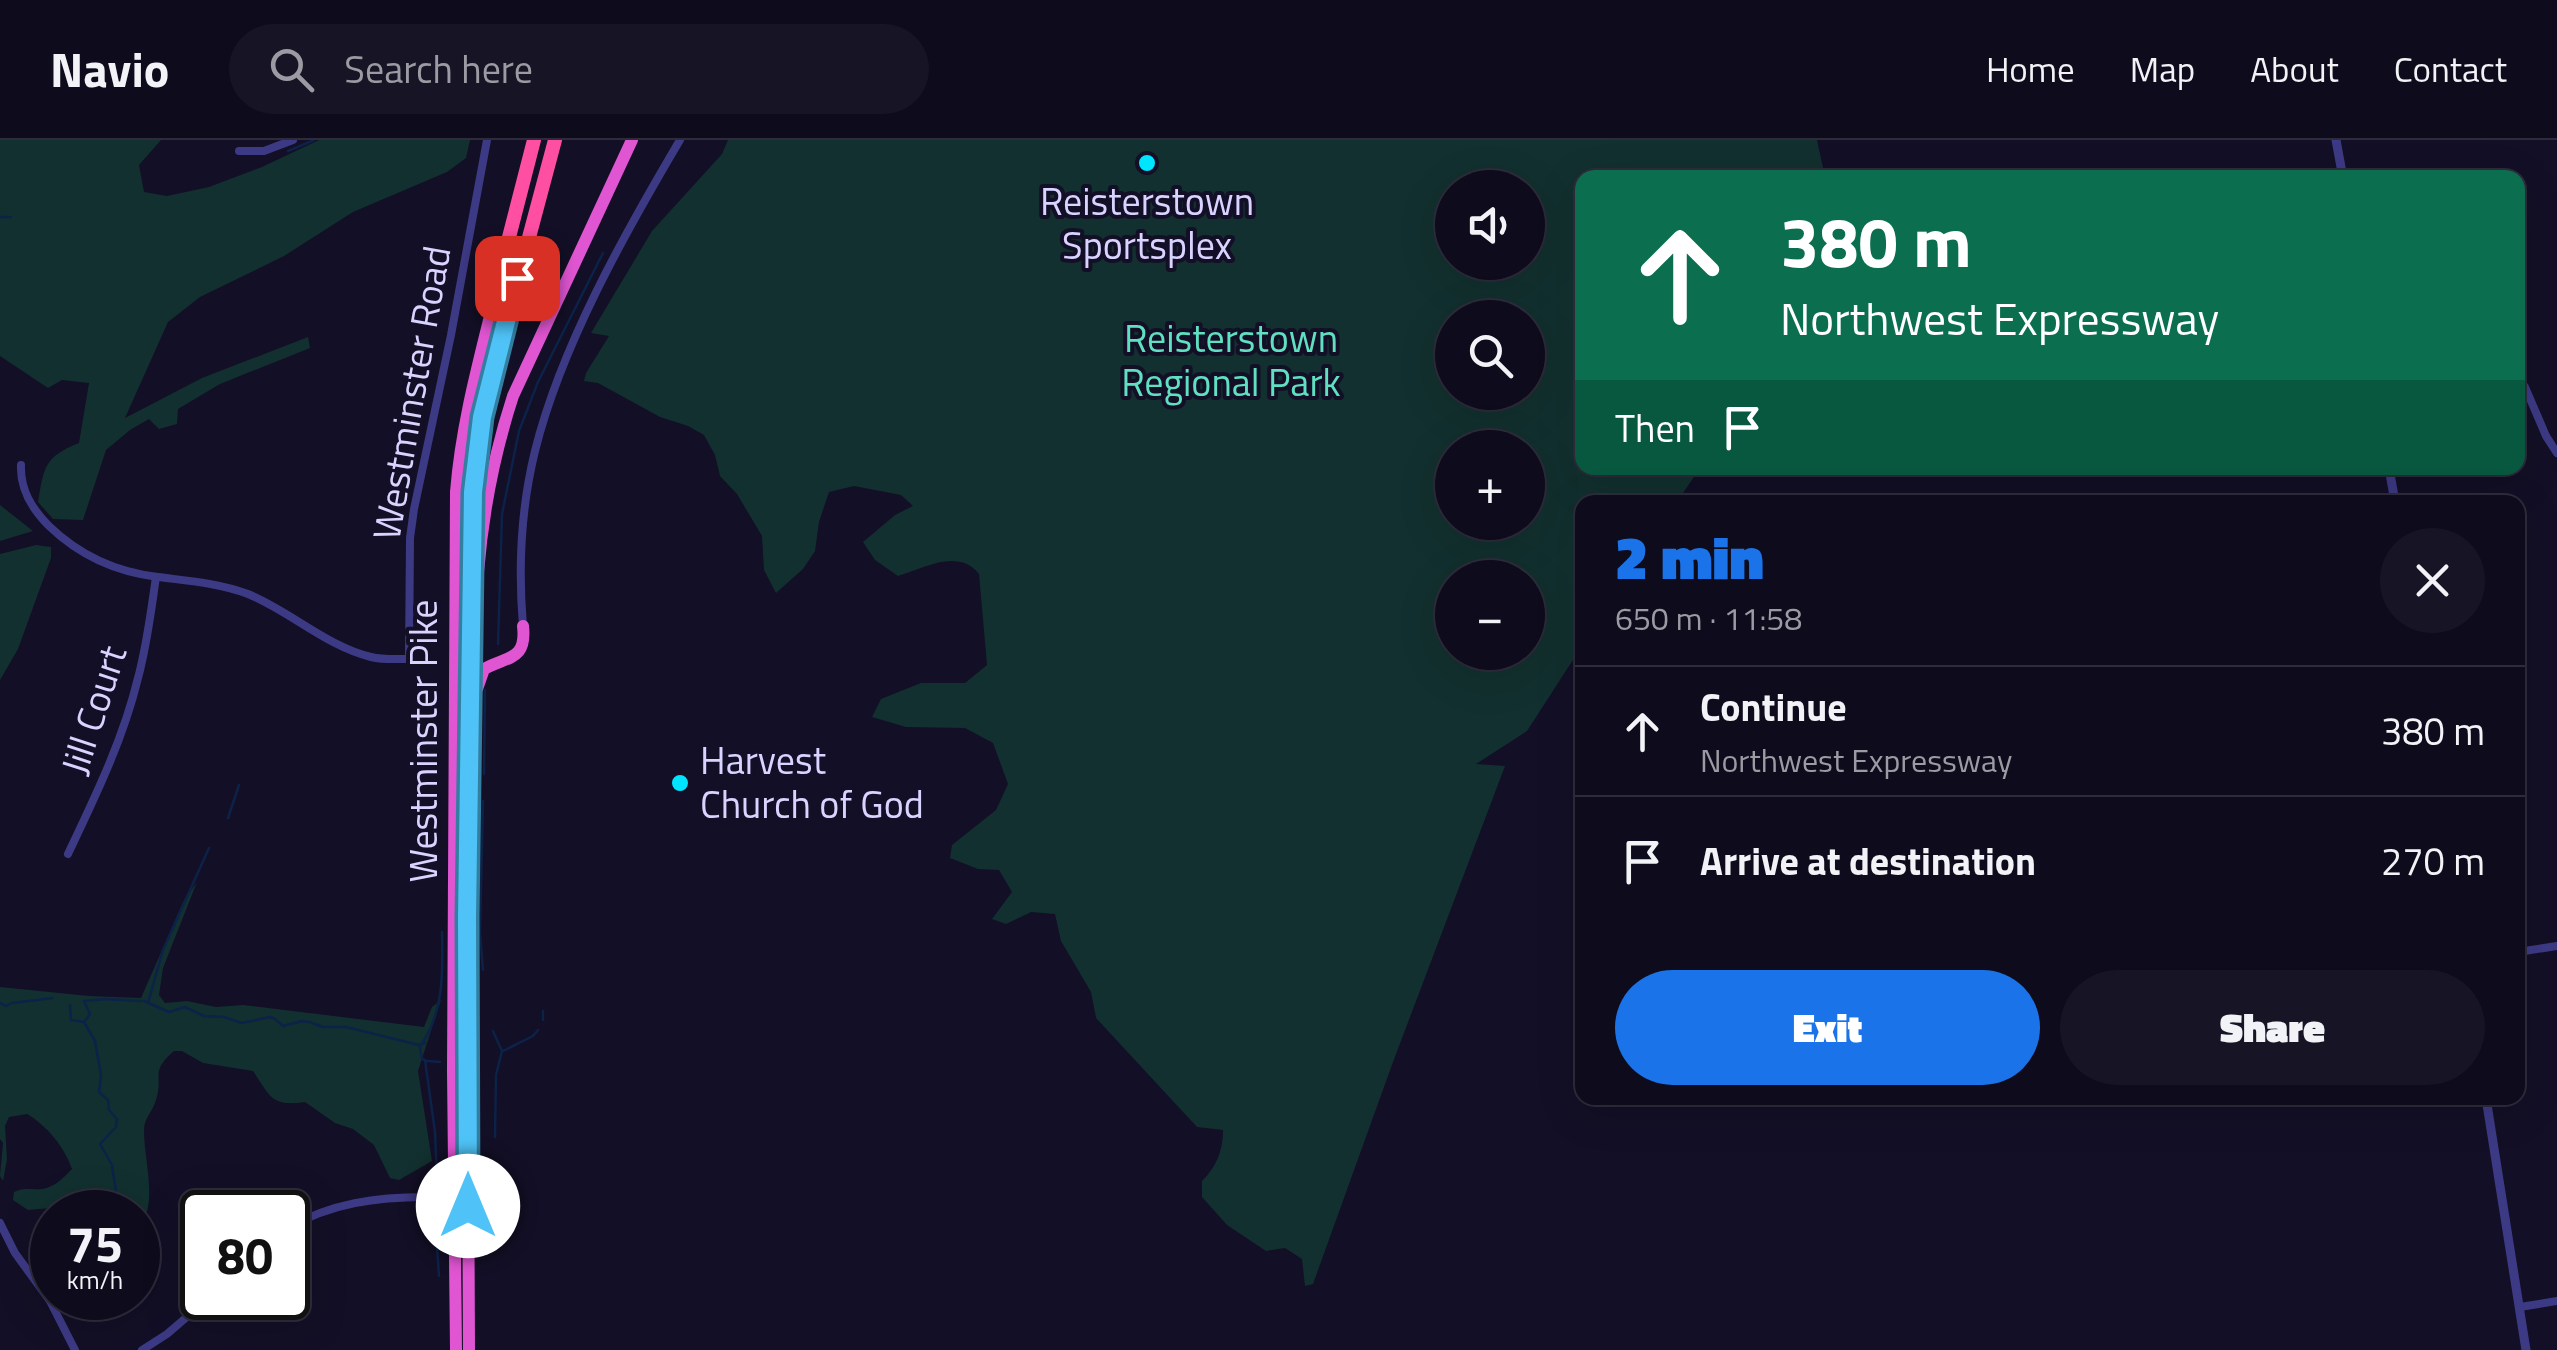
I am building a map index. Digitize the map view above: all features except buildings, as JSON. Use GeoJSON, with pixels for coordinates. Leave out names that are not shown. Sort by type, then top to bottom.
{"type":"FeatureCollection","features":[{"type":"Feature","properties":{"kind":"highway"},"geometry":{"type":"LineString","coordinates":[[507,245],[531,140]]}},
{"type":"Feature","properties":{"kind":"highway"},"geometry":{"type":"LineString","coordinates":[[472,660],[476,452],[555,140]]}},
{"type":"Feature","properties":{"kind":"highway","name":"Westminster Pike"},"geometry":{"type":"LineString","coordinates":[[469,1350],[467,917],[472,660],[482,527],[502,430],[526,364],[632,140]]}},
{"type":"Feature","properties":{"kind":"highway","name":"Westminster Pike"},"geometry":{"type":"LineString","coordinates":[[456,1350],[456,492],[466,415],[507,245]]}},
{"type":"Feature","properties":{"kind":"highway"},"geometry":{"type":"LineString","coordinates":[[471,711],[484,670],[516,655],[524,644],[523,626]]}},
{"type":"Feature","properties":{"kind":"highway"},"geometry":{"type":"LineString","coordinates":[[426,1197],[443,1186],[454,1163]]}},
{"type":"Feature","properties":{"kind":"highway"},"geometry":{"type":"LineString","coordinates":[[426,1197],[445,1210],[455,1233]]}},
{"type":"Feature","properties":{"kind":"street"},"geometry":{"type":"LineString","coordinates":[[239,151],[264,151],[293,140]]}},
{"type":"Feature","properties":{"kind":"street","name":"Westminster Road"},"geometry":{"type":"LineString","coordinates":[[156,577],[230,588],[356,652],[385,659],[409,658],[410,538],[414,509],[487,140]]}},
{"type":"Feature","properties":{"kind":"street"},"geometry":{"type":"LineString","coordinates":[[523,626],[520,553],[535,450],[564,363],[680,140]]}},
{"type":"Feature","properties":{"kind":"street"},"geometry":{"type":"LineString","coordinates":[[2336,140],[2342,170]]}},
{"type":"Feature","properties":{"kind":"street"},"geometry":{"type":"LineString","coordinates":[[2525,387],[2557,454]]}},
{"type":"Feature","properties":{"kind":"street"},"geometry":{"type":"LineString","coordinates":[[21,465],[20,480],[30,502],[58,534],[95,560],[156,577]]}},
{"type":"Feature","properties":{"kind":"street","name":"Jill Court"},"geometry":{"type":"LineString","coordinates":[[68,854],[126,719],[145,648],[156,577]]}},
{"type":"Feature","properties":{"kind":"street"},"geometry":{"type":"LineString","coordinates":[[2525,951],[2557,946]]}},
{"type":"Feature","properties":{"kind":"street"},"geometry":{"type":"LineString","coordinates":[[2487,1105],[2526,1350]]}},
{"type":"Feature","properties":{"kind":"street"},"geometry":{"type":"LineString","coordinates":[[310,1217],[351,1203],[426,1197]]}},
{"type":"Feature","properties":{"kind":"street"},"geometry":{"type":"LineString","coordinates":[[0,1223],[15,1252],[50,1301],[75,1350]]}},
{"type":"Feature","properties":{"kind":"street"},"geometry":{"type":"LineString","coordinates":[[2520,1307],[2557,1301]]}},
{"type":"Feature","properties":{"kind":"street"},"geometry":{"type":"LineString","coordinates":[[142,1350],[183,1320]]}},
{"type":"Feature","properties":{"kind":"green space"},"geometry":{"type":"Polygon","coordinates":[[[0,140],[161,140],[139,165],[144,192],[167,196],[209,187],[319,140],[470,140],[466,158],[447,172],[353,212],[284,256],[200,297],[168,322],[125,418],[202,378],[308,337],[310,348],[220,384],[178,409],[177,424],[159,429],[149,419],[130,430],[106,450],[83,520],[53,519],[38,502],[42,480],[52,459],[79,443],[89,383],[62,380],[48,388],[0,356],[0,140]]]}},
{"type":"Feature","properties":{"kind":"green space","name":"Reisterstown Regional Park"},"geometry":{"type":"Polygon","coordinates":[[[728,140],[1817,140],[1823,170],[1575,170],[1575,475],[1695,475],[1682,495],[1575,495],[1575,657],[1527,731],[1476,764],[1505,766],[1313,1284],[1305,1286],[1302,1259],[1285,1248],[1266,1251],[1227,1225],[1202,1197],[1202,1181],[1218,1158],[1223,1130],[1197,1127],[1096,1018],[1091,992],[1061,941],[1055,914],[1031,912],[1006,924],[992,919],[1012,892],[999,870],[978,869],[950,858],[952,845],[996,810],[1008,784],[993,743],[965,728],[906,727],[872,717],[881,699],[921,683],[965,683],[987,665],[979,574],[971,566],[951,561],[898,576],[875,560],[863,542],[895,515],[913,506],[901,495],[854,486],[829,492],[815,551],[803,569],[776,593],[764,570],[762,536],[737,494],[720,476],[704,435],[660,417],[598,383],[584,381],[609,336],[591,333],[652,231],[722,154],[728,140]]]}},
{"type":"Feature","properties":{"kind":"green space"},"geometry":{"type":"Polygon","coordinates":[[[0,505],[33,531],[0,541],[0,505]]]}},
{"type":"Feature","properties":{"kind":"green space"},"geometry":{"type":"Polygon","coordinates":[[[36,545],[51,547],[51,558],[18,649],[0,680],[0,554],[36,545]]]}},
{"type":"Feature","properties":{"kind":"green space"},"geometry":{"type":"Polygon","coordinates":[[[197,882],[163,968],[159,995],[165,1003],[243,1005],[424,1027],[432,1007],[441,1000],[418,1071],[432,1161],[399,1180],[390,1178],[374,1145],[353,1129],[335,1123],[305,1102],[278,1101],[253,1071],[203,1063],[182,1051],[174,1051],[159,1070],[156,1100],[144,1126],[149,1190],[30,1190],[28,1210],[13,1200],[14,1192],[51,1186],[72,1169],[54,1137],[27,1114],[9,1117],[5,1126],[7,1159],[3,1181],[0,1176],[0,987],[141,998],[183,902],[197,882]]]}},
{"type":"Feature","properties":{"kind":"waterway"},"geometry":{"type":"LineString","coordinates":[[288,151],[314,140]]}},
{"type":"Feature","properties":{"kind":"waterway"},"geometry":{"type":"LineString","coordinates":[[0,217],[11,217]]}},
{"type":"Feature","properties":{"kind":"waterway"},"geometry":{"type":"LineString","coordinates":[[498,644],[502,514],[519,431],[538,382],[603,253]]}},
{"type":"Feature","properties":{"kind":"waterway"},"geometry":{"type":"LineString","coordinates":[[484,774],[485,690]]}},
{"type":"Feature","properties":{"kind":"waterway"},"geometry":{"type":"LineString","coordinates":[[228,818],[239,785]]}},
{"type":"Feature","properties":{"kind":"waterway"},"geometry":{"type":"LineString","coordinates":[[483,801],[483,970]]}},
{"type":"Feature","properties":{"kind":"waterway"},"geometry":{"type":"LineString","coordinates":[[148,1003],[163,950],[209,848]]}},
{"type":"Feature","properties":{"kind":"waterway"},"geometry":{"type":"LineString","coordinates":[[423,1042],[439,1003],[442,932]]}},
{"type":"Feature","properties":{"kind":"waterway"},"geometry":{"type":"LineString","coordinates":[[0,1003],[6,1006],[53,998]]}},
{"type":"Feature","properties":{"kind":"waterway"},"geometry":{"type":"LineString","coordinates":[[85,1021],[90,1014],[84,1001],[141,1001]]}},
{"type":"Feature","properties":{"kind":"waterway"},"geometry":{"type":"LineString","coordinates":[[144,1001],[169,1012],[185,1007],[204,1016],[242,1023],[270,1017],[283,1026],[302,1021],[419,1045],[425,1043]]}},
{"type":"Feature","properties":{"kind":"waterway"},"geometry":{"type":"LineString","coordinates":[[70,1005],[71,1020],[84,1022],[95,1041],[101,1075],[99,1092],[108,1100],[109,1110],[117,1119],[116,1127],[100,1144],[112,1165],[116,1190]]}},
{"type":"Feature","properties":{"kind":"waterway"},"geometry":{"type":"LineString","coordinates":[[543,1011],[543,1020]]}},
{"type":"Feature","properties":{"kind":"waterway"},"geometry":{"type":"LineString","coordinates":[[503,1051],[538,1030]]}},
{"type":"Feature","properties":{"kind":"waterway"},"geometry":{"type":"LineString","coordinates":[[493,1031],[502,1051],[496,1075],[495,1137]]}},
{"type":"Feature","properties":{"kind":"waterway"},"geometry":{"type":"LineString","coordinates":[[420,1047],[435,1132],[437,1179]]}},
{"type":"Feature","properties":{"kind":"waterway"},"geometry":{"type":"LineString","coordinates":[[427,1061],[440,1062]]}},
{"type":"Feature","properties":{"kind":"waterway"},"geometry":{"type":"LineString","coordinates":[[435,1218],[439,1276]]}},
{"type":"Feature","properties":{"kind":"place","name":"Reisterstown Sportsplex"},"geometry":{"type":"Point","coordinates":[1147,163]}},
{"type":"Feature","properties":{"kind":"place","name":"Harvest Church of God"},"geometry":{"type":"Point","coordinates":[680,783]}},
{"type":"Feature","properties":{"kind":"route"},"geometry":{"type":"LineString","coordinates":[[468,1206],[467,917],[473,492],[482,417],[517,278]]}}]}
